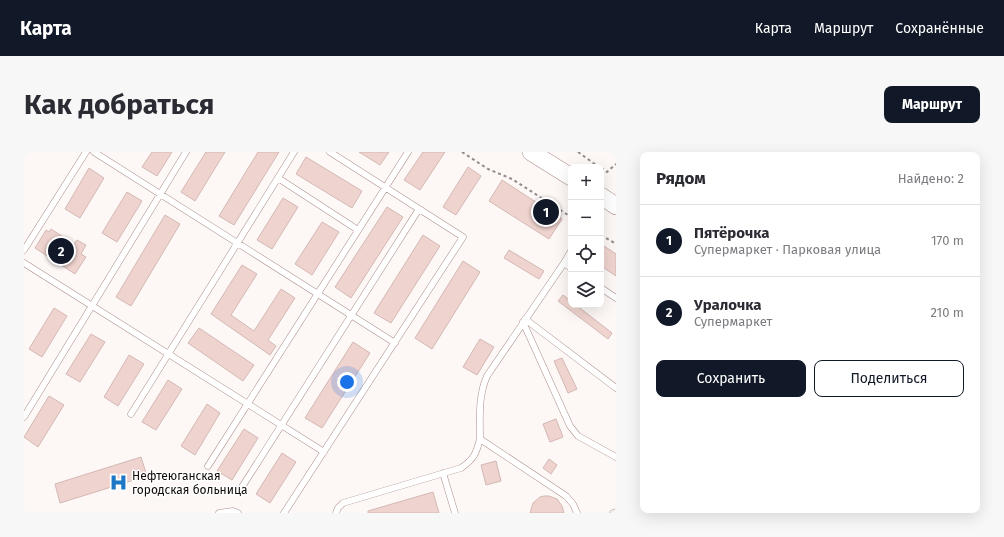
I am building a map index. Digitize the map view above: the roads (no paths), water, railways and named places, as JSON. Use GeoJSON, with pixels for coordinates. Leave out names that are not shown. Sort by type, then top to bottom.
{"type":"FeatureCollection","features":[{"type":"Feature","properties":{"kind":"main road"},"geometry":{"type":"LineString","coordinates":[[531,152],[568,175]]}},
{"type":"Feature","properties":{"kind":"lane"},"geometry":{"type":"LineString","coordinates":[[24,250],[86,152]]}},
{"type":"Feature","properties":{"kind":"lane"},"geometry":{"type":"LineString","coordinates":[[94,152],[395,343]]}},
{"type":"Feature","properties":{"kind":"lane"},"geometry":{"type":"LineString","coordinates":[[24,417],[186,152]]}},
{"type":"Feature","properties":{"kind":"lane"},"geometry":{"type":"LineString","coordinates":[[131,414],[294,152]]}},
{"type":"Feature","properties":{"kind":"lane"},"geometry":{"type":"LineString","coordinates":[[284,513],[463,237],[330,152]]}},
{"type":"Feature","properties":{"kind":"lane"},"geometry":{"type":"LineString","coordinates":[[208,466],[408,152]]}},
{"type":"Feature","properties":{"kind":"lane"},"geometry":{"type":"LineString","coordinates":[[278,178],[358,230]]}},
{"type":"Feature","properties":{"kind":"lane"},"geometry":{"type":"LineString","coordinates":[[242,487],[419,209]]}},
{"type":"Feature","properties":{"kind":"lane"},"geometry":{"type":"LineString","coordinates":[[336,513],[338,508],[343,503],[461,468],[471,461],[477,452],[480,439],[480,396],[482,386],[524,320],[568,256]]}},
{"type":"Feature","properties":{"kind":"lane"},"geometry":{"type":"LineString","coordinates":[[24,263],[324,452]]}},
{"type":"Feature","properties":{"kind":"lane"},"geometry":{"type":"LineString","coordinates":[[564,263],[568,266]]}},
{"type":"Feature","properties":{"kind":"lane"},"geometry":{"type":"LineString","coordinates":[[604,290],[616,298]]}},
{"type":"Feature","properties":{"kind":"lane"},"geometry":{"type":"LineString","coordinates":[[524,320],[616,388]]}},
{"type":"Feature","properties":{"kind":"lane"},"geometry":{"type":"LineString","coordinates":[[524,320],[570,426],[578,436],[616,457]]}},
{"type":"Feature","properties":{"kind":"lane"},"geometry":{"type":"LineString","coordinates":[[480,439],[566,496],[577,513]]}},
{"type":"Feature","properties":{"kind":"lane"},"geometry":{"type":"LineString","coordinates":[[443,473],[455,513]]}},
{"type":"Feature","properties":{"kind":"lane"},"geometry":{"type":"LineString","coordinates":[[219,513],[233,511],[238,513]]}},
{"type":"Feature","properties":{"kind":"place","name":"Пятёрочка"},"geometry":{"type":"Point","coordinates":[546,212]}},
{"type":"Feature","properties":{"kind":"place","name":"Уралочка"},"geometry":{"type":"Point","coordinates":[61,251]}},
{"type":"Feature","properties":{"kind":"place","name":"Нефтеюганская городская больница"},"geometry":{"type":"Point","coordinates":[119,483]}}]}
